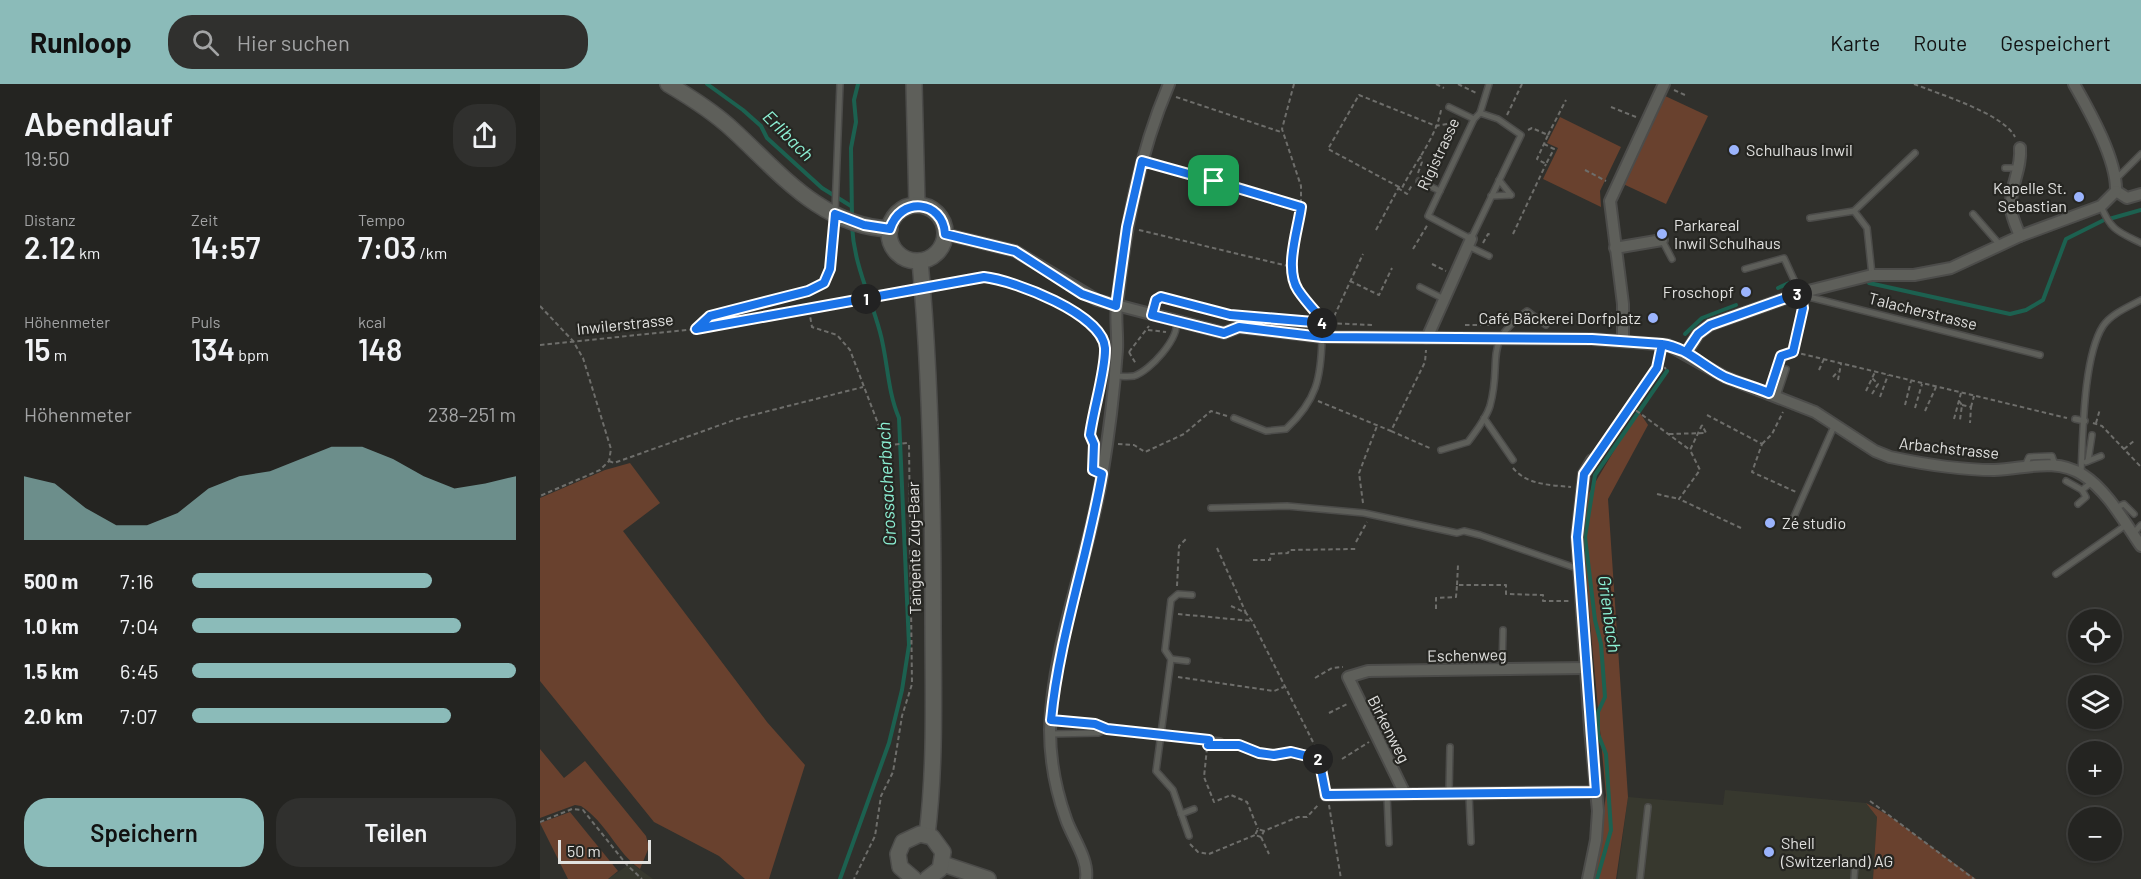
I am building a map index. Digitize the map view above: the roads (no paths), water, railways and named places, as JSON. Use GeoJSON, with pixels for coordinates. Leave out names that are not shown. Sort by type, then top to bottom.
{"type":"FeatureCollection","features":[{"type":"Feature","properties":{"kind":"main road"},"geometry":{"type":"LineString","coordinates":[[668,84],[730,127],[809,200],[864,225],[890,229]]}},
{"type":"Feature","properties":{"kind":"main road"},"geometry":{"type":"LineString","coordinates":[[914,84],[917,205]]}},
{"type":"Feature","properties":{"kind":"main road"},"geometry":{"type":"LineString","coordinates":[[917,205],[937,213],[945,227],[945,234],[938,252],[920,261],[908,259],[897,252],[891,241],[890,229],[892,221],[902,210],[917,205]]}},
{"type":"Feature","properties":{"kind":"main road","name":"Tangente Zug-Baar"},"geometry":{"type":"LineString","coordinates":[[920,261],[929,392],[933,575],[933,779],[927,835]]}},
{"type":"Feature","properties":{"kind":"main road"},"geometry":{"type":"LineString","coordinates":[[914,879],[900,867],[899,848],[908,838],[927,835],[941,846],[943,864],[927,879]]}},
{"type":"Feature","properties":{"kind":"main road"},"geometry":{"type":"LineString","coordinates":[[943,864],[988,879]]}},
{"type":"Feature","properties":{"kind":"street"},"geometry":{"type":"LineString","coordinates":[[945,234],[1015,251],[1082,294],[1116,306],[1224,333],[1239,327],[1322,337],[1623,341],[1623,304],[1610,201],[1664,84]]}},
{"type":"Feature","properties":{"kind":"street"},"geometry":{"type":"LineString","coordinates":[[2074,84],[2096,128],[2116,179],[2116,192],[2127,198],[2141,194]]}},
{"type":"Feature","properties":{"kind":"street"},"geometry":{"type":"LineString","coordinates":[[1086,879],[1084,864],[1066,820],[1055,781],[1050,734],[1051,720],[1057,670],[1095,514],[1114,375],[1118,331],[1116,306],[1127,227],[1142,161],[1167,88]]}},
{"type":"Feature","properties":{"kind":"street"},"geometry":{"type":"LineString","coordinates":[[2020,148],[2020,168],[2012,194],[2011,210],[2020,236]]}},
{"type":"Feature","properties":{"kind":"street","name":"Talacherstrasse"},"geometry":{"type":"LineString","coordinates":[[1686,352],[1698,334],[1710,325],[1799,289],[1872,275],[1933,273],[2020,236],[2102,208],[2116,192]]}},
{"type":"Feature","properties":{"kind":"street"},"geometry":{"type":"LineString","coordinates":[[1615,248],[1662,240]]}},
{"type":"Feature","properties":{"kind":"street","name":"Rigistrasse"},"geometry":{"type":"LineString","coordinates":[[1427,338],[1469,242]]}},
{"type":"Feature","properties":{"kind":"street","name":"Arbachstrasse"},"geometry":{"type":"LineString","coordinates":[[1623,341],[1662,344],[1686,352],[1725,377],[1815,412],[1875,451],[1890,457],[1977,469],[1995,470],[2055,465],[2082,469],[2141,546]]}},
{"type":"Feature","properties":{"kind":"street"},"geometry":{"type":"LineString","coordinates":[[1588,879],[1596,840],[1598,811],[1577,537],[1584,474],[1592,460]]}},
{"type":"Feature","properties":{"kind":"street","name":"Eschenweg"},"geometry":{"type":"LineString","coordinates":[[1348,672],[1586,668]]}},
{"type":"Feature","properties":{"kind":"street","name":"Birkenweg"},"geometry":{"type":"LineString","coordinates":[[1348,672],[1357,700],[1404,792]]}},
{"type":"Feature","properties":{"kind":"street"},"geometry":{"type":"LineString","coordinates":[[1326,797],[1404,792],[1596,792]]}},
{"type":"Feature","properties":{"kind":"lane"},"geometry":{"type":"LineString","coordinates":[[837,211],[835,183],[840,84]]}},
{"type":"Feature","properties":{"kind":"lane"},"geometry":{"type":"LineString","coordinates":[[1480,113],[1489,84]]}},
{"type":"Feature","properties":{"kind":"lane"},"geometry":{"type":"LineString","coordinates":[[1449,107],[1474,119]]}},
{"type":"Feature","properties":{"kind":"lane","name":"Rigistrasse"},"geometry":{"type":"LineString","coordinates":[[1480,113],[1498,119],[1521,135],[1469,242],[1428,216],[1474,119],[1480,113]]}},
{"type":"Feature","properties":{"kind":"lane"},"geometry":{"type":"LineString","coordinates":[[1809,218],[1854,211],[1915,153]]}},
{"type":"Feature","properties":{"kind":"lane"},"geometry":{"type":"LineString","coordinates":[[2116,179],[2141,154]]}},
{"type":"Feature","properties":{"kind":"lane"},"geometry":{"type":"LineString","coordinates":[[2005,168],[2020,168]]}},
{"type":"Feature","properties":{"kind":"lane"},"geometry":{"type":"LineString","coordinates":[[1491,196],[1511,195],[1499,180]]}},
{"type":"Feature","properties":{"kind":"lane"},"geometry":{"type":"LineString","coordinates":[[1419,181],[1440,191]]}},
{"type":"Feature","properties":{"kind":"lane"},"geometry":{"type":"LineString","coordinates":[[2102,208],[2108,223],[2115,231],[2141,243]]}},
{"type":"Feature","properties":{"kind":"lane","name":"Talacherstrasse"},"geometry":{"type":"LineString","coordinates":[[1854,211],[1867,228],[1872,275]]}},
{"type":"Feature","properties":{"kind":"lane"},"geometry":{"type":"LineString","coordinates":[[1973,214],[2000,245]]}},
{"type":"Feature","properties":{"kind":"lane"},"geometry":{"type":"LineString","coordinates":[[1662,240],[1672,259]]}},
{"type":"Feature","properties":{"kind":"lane"},"geometry":{"type":"LineString","coordinates":[[1469,242],[1489,256]]}},
{"type":"Feature","properties":{"kind":"lane"},"geometry":{"type":"LineString","coordinates":[[1745,269],[1784,258],[1799,289]]}},
{"type":"Feature","properties":{"kind":"lane"},"geometry":{"type":"LineString","coordinates":[[1420,287],[1444,299]]}},
{"type":"Feature","properties":{"kind":"lane","name":"Talacherstrasse"},"geometry":{"type":"LineString","coordinates":[[1799,289],[2040,355]]}},
{"type":"Feature","properties":{"kind":"lane"},"geometry":{"type":"LineString","coordinates":[[2082,469],[2085,421],[2096,342],[2104,325],[2123,309],[2141,300]]}},
{"type":"Feature","properties":{"kind":"lane"},"geometry":{"type":"LineString","coordinates":[[1441,450],[1468,442],[1490,407],[1497,339],[1507,325],[1527,311],[1546,325]]}},
{"type":"Feature","properties":{"kind":"lane"},"geometry":{"type":"LineString","coordinates":[[1114,375],[1133,376],[1146,367],[1173,340],[1177,328],[1176,321]]}},
{"type":"Feature","properties":{"kind":"lane"},"geometry":{"type":"LineString","coordinates":[[1234,418],[1266,431],[1286,429],[1312,399],[1322,369],[1322,337]]}},
{"type":"Feature","properties":{"kind":"lane"},"geometry":{"type":"LineString","coordinates":[[1773,394],[1786,369]]}},
{"type":"Feature","properties":{"kind":"lane"},"geometry":{"type":"LineString","coordinates":[[1773,394],[1775,378]]}},
{"type":"Feature","properties":{"kind":"lane"},"geometry":{"type":"LineString","coordinates":[[1484,418],[1511,462]]}},
{"type":"Feature","properties":{"kind":"lane"},"geometry":{"type":"LineString","coordinates":[[2075,419],[2085,421]]}},
{"type":"Feature","properties":{"kind":"lane"},"geometry":{"type":"LineString","coordinates":[[1794,519],[1835,424]]}},
{"type":"Feature","properties":{"kind":"lane"},"geometry":{"type":"LineString","coordinates":[[2082,469],[2088,461],[2092,435]]}},
{"type":"Feature","properties":{"kind":"lane"},"geometry":{"type":"LineString","coordinates":[[2088,461],[2101,456]]}},
{"type":"Feature","properties":{"kind":"lane"},"geometry":{"type":"LineString","coordinates":[[2066,481],[2082,490],[2086,497],[2078,504]]}},
{"type":"Feature","properties":{"kind":"lane"},"geometry":{"type":"LineString","coordinates":[[2082,490],[2092,482]]}},
{"type":"Feature","properties":{"kind":"lane"},"geometry":{"type":"LineString","coordinates":[[2114,509],[2124,504],[2134,514]]}},
{"type":"Feature","properties":{"kind":"lane"},"geometry":{"type":"LineString","coordinates":[[1211,508],[1287,506],[1366,514],[1457,533],[1464,531],[1480,535],[1579,569]]}},
{"type":"Feature","properties":{"kind":"lane"},"geometry":{"type":"LineString","coordinates":[[2056,574],[2129,529],[2141,525]]}},
{"type":"Feature","properties":{"kind":"lane"},"geometry":{"type":"LineString","coordinates":[[1189,836],[1173,790],[1155,771],[1171,659],[1165,650],[1171,600],[1176,594],[1192,595]]}},
{"type":"Feature","properties":{"kind":"lane"},"geometry":{"type":"LineString","coordinates":[[1502,669],[1503,630]]}},
{"type":"Feature","properties":{"kind":"lane"},"geometry":{"type":"LineString","coordinates":[[1171,659],[1187,661]]}},
{"type":"Feature","properties":{"kind":"lane"},"geometry":{"type":"LineString","coordinates":[[1051,720],[1095,724],[1107,729],[1220,741]]}},
{"type":"Feature","properties":{"kind":"lane"},"geometry":{"type":"LineString","coordinates":[[1050,734],[1098,733],[1107,729]]}},
{"type":"Feature","properties":{"kind":"lane"},"geometry":{"type":"LineString","coordinates":[[1449,792],[1450,747]]}},
{"type":"Feature","properties":{"kind":"lane"},"geometry":{"type":"LineString","coordinates":[[1469,792],[1471,842]]}},
{"type":"Feature","properties":{"kind":"lane"},"geometry":{"type":"LineString","coordinates":[[1387,793],[1389,843]]}},
{"type":"Feature","properties":{"kind":"lane"},"geometry":{"type":"LineString","coordinates":[[1640,879],[1648,807]]}},
{"type":"Feature","properties":{"kind":"lane"},"geometry":{"type":"LineString","coordinates":[[1182,814],[1194,809]]}},
{"type":"Feature","properties":{"kind":"lane"},"geometry":{"type":"LineString","coordinates":[[1854,879],[1855,865]]}},
{"type":"Feature","properties":{"kind":"waterway","name":"Erlibach"},"geometry":{"type":"LineString","coordinates":[[707,84],[761,126],[767,138],[822,188],[851,206]]}},
{"type":"Feature","properties":{"kind":"waterway","name":"Grossacherbach"},"geometry":{"type":"LineString","coordinates":[[852,218],[851,148],[856,122],[854,100],[858,84]]}},
{"type":"Feature","properties":{"kind":"waterway","name":"Grienbach"},"geometry":{"type":"LineString","coordinates":[[2109,219],[2141,210]]}},
{"type":"Feature","properties":{"kind":"waterway","name":"Grienbach"},"geometry":{"type":"LineString","coordinates":[[1869,283],[2010,314],[2026,310],[2043,300],[2066,239],[2104,220]]}},
{"type":"Feature","properties":{"kind":"waterway","name":"Grossacherbach"},"geometry":{"type":"LineString","coordinates":[[840,879],[889,743],[902,690],[909,645],[899,418],[892,397],[880,332],[856,254],[852,226]]}},
{"type":"Feature","properties":{"kind":"waterway","name":"Grienbach"},"geometry":{"type":"LineString","coordinates":[[1778,288],[1789,283]]}},
{"type":"Feature","properties":{"kind":"waterway","name":"Grienbach"},"geometry":{"type":"LineString","coordinates":[[1685,334],[1702,318],[1736,305]]}},
{"type":"Feature","properties":{"kind":"waterway","name":"Grienbach"},"geometry":{"type":"LineString","coordinates":[[1597,879],[1611,830],[1606,754],[1598,734],[1598,712],[1605,697],[1601,644],[1595,620],[1585,537],[1595,475],[1667,371]]}},
{"type":"Feature","properties":{"kind":"place","name":"Schulhaus Inwil"},"geometry":{"type":"Point","coordinates":[1734,150]}},
{"type":"Feature","properties":{"kind":"place","name":"Kapelle St. Sebastian"},"geometry":{"type":"Point","coordinates":[2079,197]}},
{"type":"Feature","properties":{"kind":"place","name":"Parkareal Inwil Schulhaus"},"geometry":{"type":"Point","coordinates":[1662,234]}},
{"type":"Feature","properties":{"kind":"place","name":"Froschopf"},"geometry":{"type":"Point","coordinates":[1746,292]}},
{"type":"Feature","properties":{"kind":"place","name":"Café Bäckerei Dorfplatz"},"geometry":{"type":"Point","coordinates":[1653,318]}},
{"type":"Feature","properties":{"kind":"place","name":"Zé studio"},"geometry":{"type":"Point","coordinates":[1770,523]}},
{"type":"Feature","properties":{"kind":"place","name":"Shell (Switzerland) AG"},"geometry":{"type":"Point","coordinates":[1769,852]}}]}
